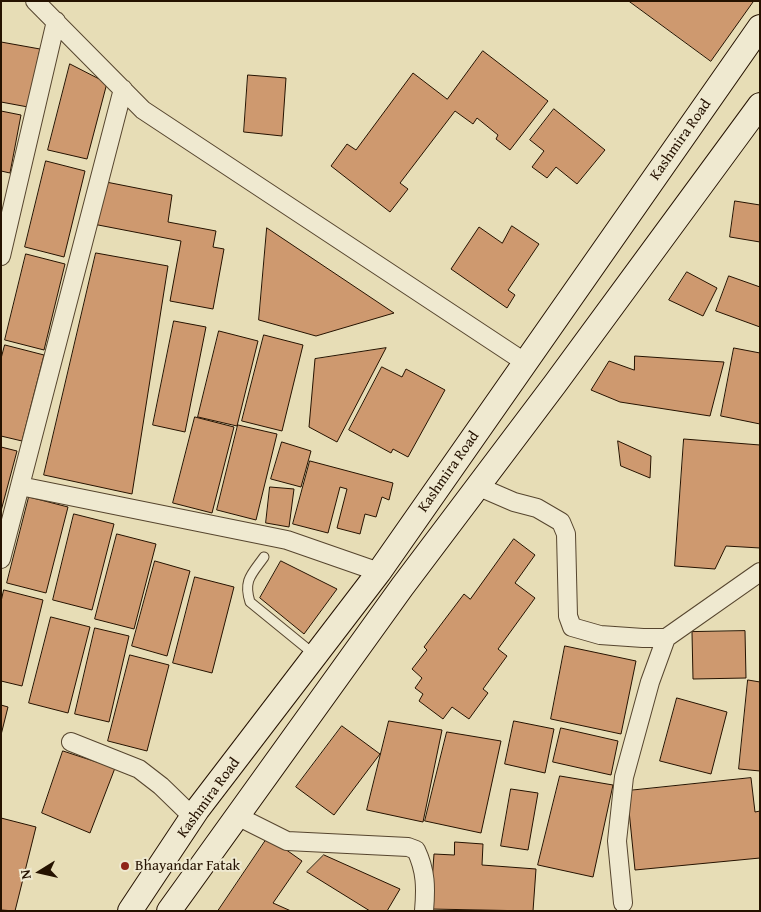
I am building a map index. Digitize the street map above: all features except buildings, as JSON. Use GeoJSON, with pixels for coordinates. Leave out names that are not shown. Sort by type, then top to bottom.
{"type":"FeatureCollection","features":[{"type":"Feature","properties":{"kind":"main road","name":"Kashmira Road"},"geometry":{"type":"LineString","coordinates":[[130,911],[193,817],[379,572],[760,27]]}},
{"type":"Feature","properties":{"kind":"main road","name":"Kashmira Road"},"geometry":{"type":"LineString","coordinates":[[169,911],[477,486],[561,376],[760,105]]}},
{"type":"Feature","properties":{"kind":"street"},"geometry":{"type":"LineString","coordinates":[[35,1],[143,110],[526,363]]}},
{"type":"Feature","properties":{"kind":"street"},"geometry":{"type":"LineString","coordinates":[[1,256],[56,21]]}},
{"type":"Feature","properties":{"kind":"street"},"geometry":{"type":"LineString","coordinates":[[1,559],[123,89]]}},
{"type":"Feature","properties":{"kind":"street"},"geometry":{"type":"LineString","coordinates":[[20,486],[287,540],[379,572]]}},
{"type":"Feature","properties":{"kind":"street"},"geometry":{"type":"LineString","coordinates":[[477,486],[514,502],[537,508],[561,522],[566,534],[568,616],[572,627],[600,635],[666,638]]}},
{"type":"Feature","properties":{"kind":"street"},"geometry":{"type":"LineString","coordinates":[[623,903],[617,841],[624,777],[650,682],[666,638],[760,572]]}},
{"type":"Feature","properties":{"kind":"street"},"geometry":{"type":"LineString","coordinates":[[71,742],[138,769],[161,786],[193,817]]}},
{"type":"Feature","properties":{"kind":"street"},"geometry":{"type":"LineString","coordinates":[[237,816],[287,842],[408,847],[416,850],[424,867],[426,887],[424,911]]}},
{"type":"Feature","properties":{"kind":"lane"},"geometry":{"type":"LineString","coordinates":[[264,557],[248,581],[247,591],[250,602],[316,656]]}},
{"type":"Feature","properties":{"kind":"place","name":"Bhayandar Fatak"},"geometry":{"type":"Point","coordinates":[125,866]}}]}
